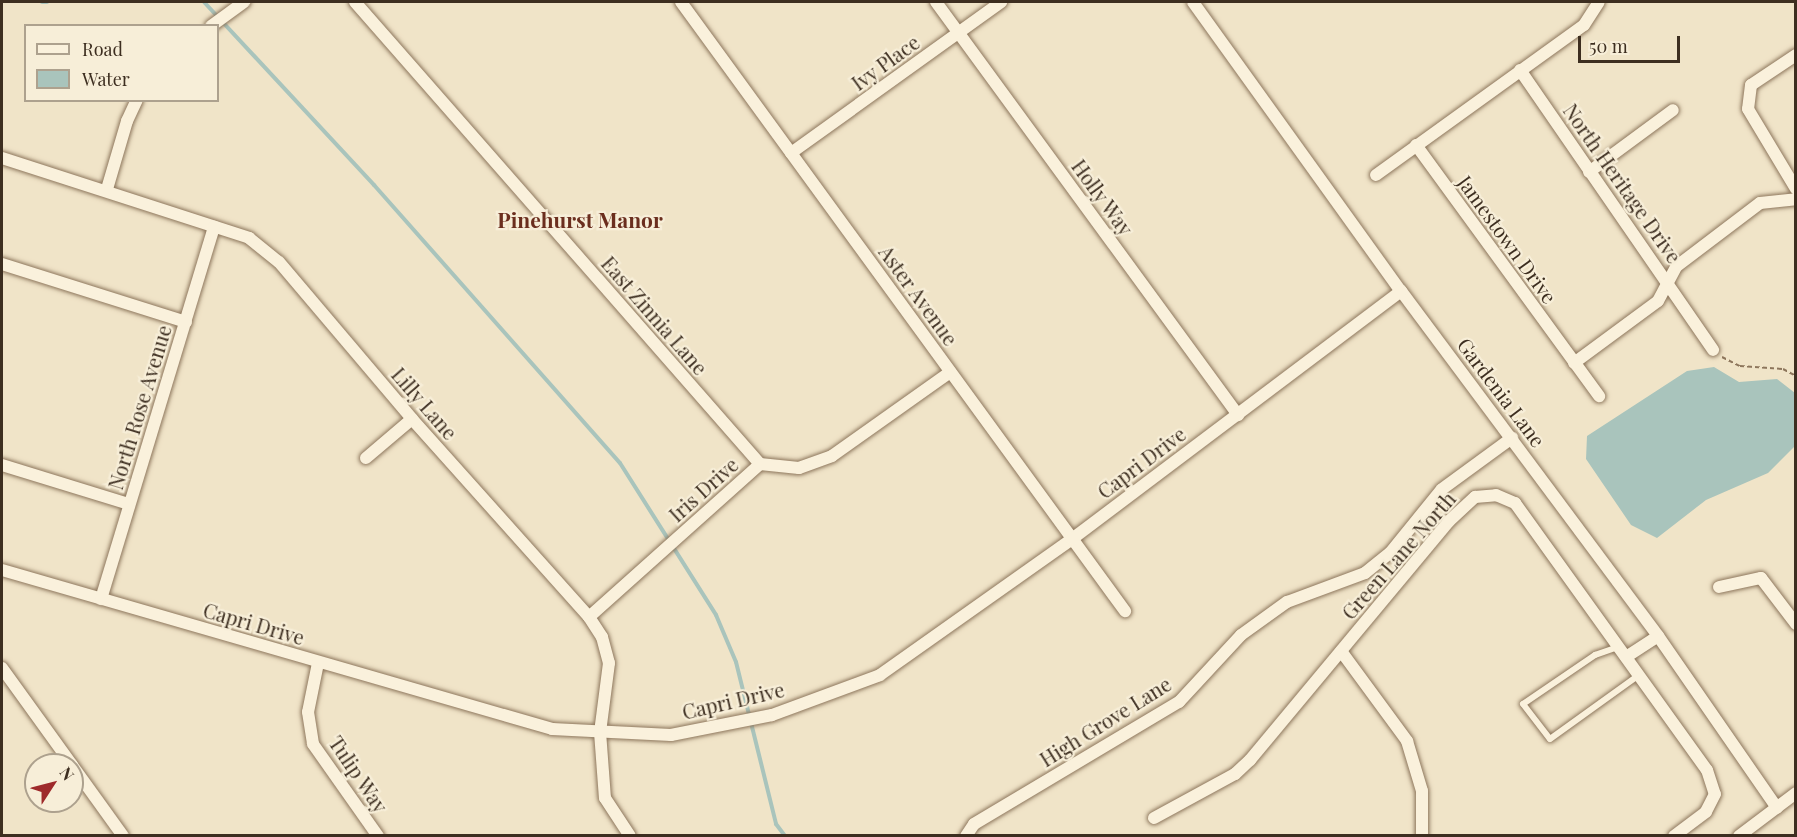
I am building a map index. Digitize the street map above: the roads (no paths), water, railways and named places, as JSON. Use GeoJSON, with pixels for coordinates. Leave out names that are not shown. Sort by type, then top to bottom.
{"type":"FeatureCollection","features":[{"type":"Feature","properties":{"kind":"street"},"geometry":{"type":"LineString","coordinates":[[214,24],[244,2]]}},
{"type":"Feature","properties":{"kind":"street","name":"East Zinnia Lane"},"geometry":{"type":"LineString","coordinates":[[355,2],[760,464]]}},
{"type":"Feature","properties":{"kind":"street","name":"Aster Avenue"},"geometry":{"type":"LineString","coordinates":[[681,2],[1125,611]]}},
{"type":"Feature","properties":{"kind":"street","name":"Holly Way"},"geometry":{"type":"LineString","coordinates":[[936,2],[1238,415]]}},
{"type":"Feature","properties":{"kind":"street","name":"Ivy Place"},"geometry":{"type":"LineString","coordinates":[[791,153],[1001,2]]}},
{"type":"Feature","properties":{"kind":"street","name":"Gardenia Lane"},"geometry":{"type":"LineString","coordinates":[[1193,2],[1401,291],[1658,636],[1777,808]]}},
{"type":"Feature","properties":{"kind":"street"},"geometry":{"type":"LineString","coordinates":[[1376,176],[1584,25],[1599,2]]}},
{"type":"Feature","properties":{"kind":"street"},"geometry":{"type":"LineString","coordinates":[[1796,55],[1751,85],[1748,109],[1796,189]]}},
{"type":"Feature","properties":{"kind":"street","name":"North Heritage Drive"},"geometry":{"type":"LineString","coordinates":[[1520,70],[1589,172],[1667,278],[1675,299],[1713,350]]}},
{"type":"Feature","properties":{"kind":"street"},"geometry":{"type":"LineString","coordinates":[[107,189],[127,122],[136,102]]}},
{"type":"Feature","properties":{"kind":"street"},"geometry":{"type":"LineString","coordinates":[[1589,172],[1673,110]]}},
{"type":"Feature","properties":{"kind":"street","name":"Jamestown Drive"},"geometry":{"type":"LineString","coordinates":[[1416,146],[1599,396]]}},
{"type":"Feature","properties":{"kind":"street","name":"Lilly Lane"},"geometry":{"type":"LineString","coordinates":[[2,158],[107,189],[249,238],[279,262],[412,419],[590,617],[602,637],[609,663],[600,732],[605,798],[630,836]]}},
{"type":"Feature","properties":{"kind":"street"},"geometry":{"type":"LineString","coordinates":[[1574,363],[1658,301],[1667,278],[1760,203],[1796,199]]}},
{"type":"Feature","properties":{"kind":"street","name":"North Rose Avenue"},"geometry":{"type":"LineString","coordinates":[[101,599],[214,227]]}},
{"type":"Feature","properties":{"kind":"street"},"geometry":{"type":"LineString","coordinates":[[2,264],[186,322]]}},
{"type":"Feature","properties":{"kind":"street","name":"Capri Drive"},"geometry":{"type":"LineString","coordinates":[[2,570],[552,729],[671,735],[772,715],[880,675],[1072,538],[1401,291]]}},
{"type":"Feature","properties":{"kind":"street","name":"Iris Drive"},"geometry":{"type":"LineString","coordinates":[[590,617],[760,464],[799,468],[832,456],[950,372]]}},
{"type":"Feature","properties":{"kind":"street"},"geometry":{"type":"LineString","coordinates":[[366,458],[412,419]]}},
{"type":"Feature","properties":{"kind":"street","name":"High Grove Lane"},"geometry":{"type":"LineString","coordinates":[[966,836],[974,824],[1179,702],[1241,635],[1287,602],[1365,573],[1390,553],[1442,489],[1512,438]]}},
{"type":"Feature","properties":{"kind":"street"},"geometry":{"type":"LineString","coordinates":[[2,465],[129,504]]}},
{"type":"Feature","properties":{"kind":"street","name":"Green Lane North"},"geometry":{"type":"LineString","coordinates":[[1154,818],[1234,774],[1250,760],[1448,522],[1475,497],[1496,495],[1515,503],[1707,770],[1715,794],[1706,812],[1674,836]]}},
{"type":"Feature","properties":{"kind":"street"},"geometry":{"type":"LineString","coordinates":[[1719,587],[1761,578],[1796,624]]}},
{"type":"Feature","properties":{"kind":"street"},"geometry":{"type":"LineString","coordinates":[[1626,657],[1658,636]]}},
{"type":"Feature","properties":{"kind":"street"},"geometry":{"type":"LineString","coordinates":[[1341,651],[1407,741],[1422,791],[1422,836]]}},
{"type":"Feature","properties":{"kind":"street","name":"Tulip Way"},"geometry":{"type":"LineString","coordinates":[[318,663],[308,712],[313,744],[378,836]]}},
{"type":"Feature","properties":{"kind":"street"},"geometry":{"type":"LineString","coordinates":[[2,668],[63,753]]}},
{"type":"Feature","properties":{"kind":"street"},"geometry":{"type":"LineString","coordinates":[[84,782],[123,836]]}},
{"type":"Feature","properties":{"kind":"street"},"geometry":{"type":"LineString","coordinates":[[1747,833],[1796,793]]}},
{"type":"Feature","properties":{"kind":"lane"},"geometry":{"type":"LineString","coordinates":[[1618,646],[1595,655],[1523,704],[1550,739],[1639,675]]}},
{"type":"Feature","properties":{"kind":"water"},"geometry":{"type":"Polygon","coordinates":[[[1714,367],[1739,382],[1777,379],[1795,393],[1795,446],[1768,473],[1706,500],[1657,538],[1631,525],[1586,459],[1587,436],[1687,371],[1714,367]]]}},
{"type":"Feature","properties":{"kind":"waterway"},"geometry":{"type":"LineString","coordinates":[[42,2],[47,2]]}},
{"type":"Feature","properties":{"kind":"waterway"},"geometry":{"type":"LineString","coordinates":[[204,2],[374,185],[620,463],[716,615],[736,662],[776,824],[785,836]]}},
{"type":"Feature","properties":{"kind":"district","name":"Pinehurst Manor"},"geometry":{"type":"Point","coordinates":[580,219]}}]}
